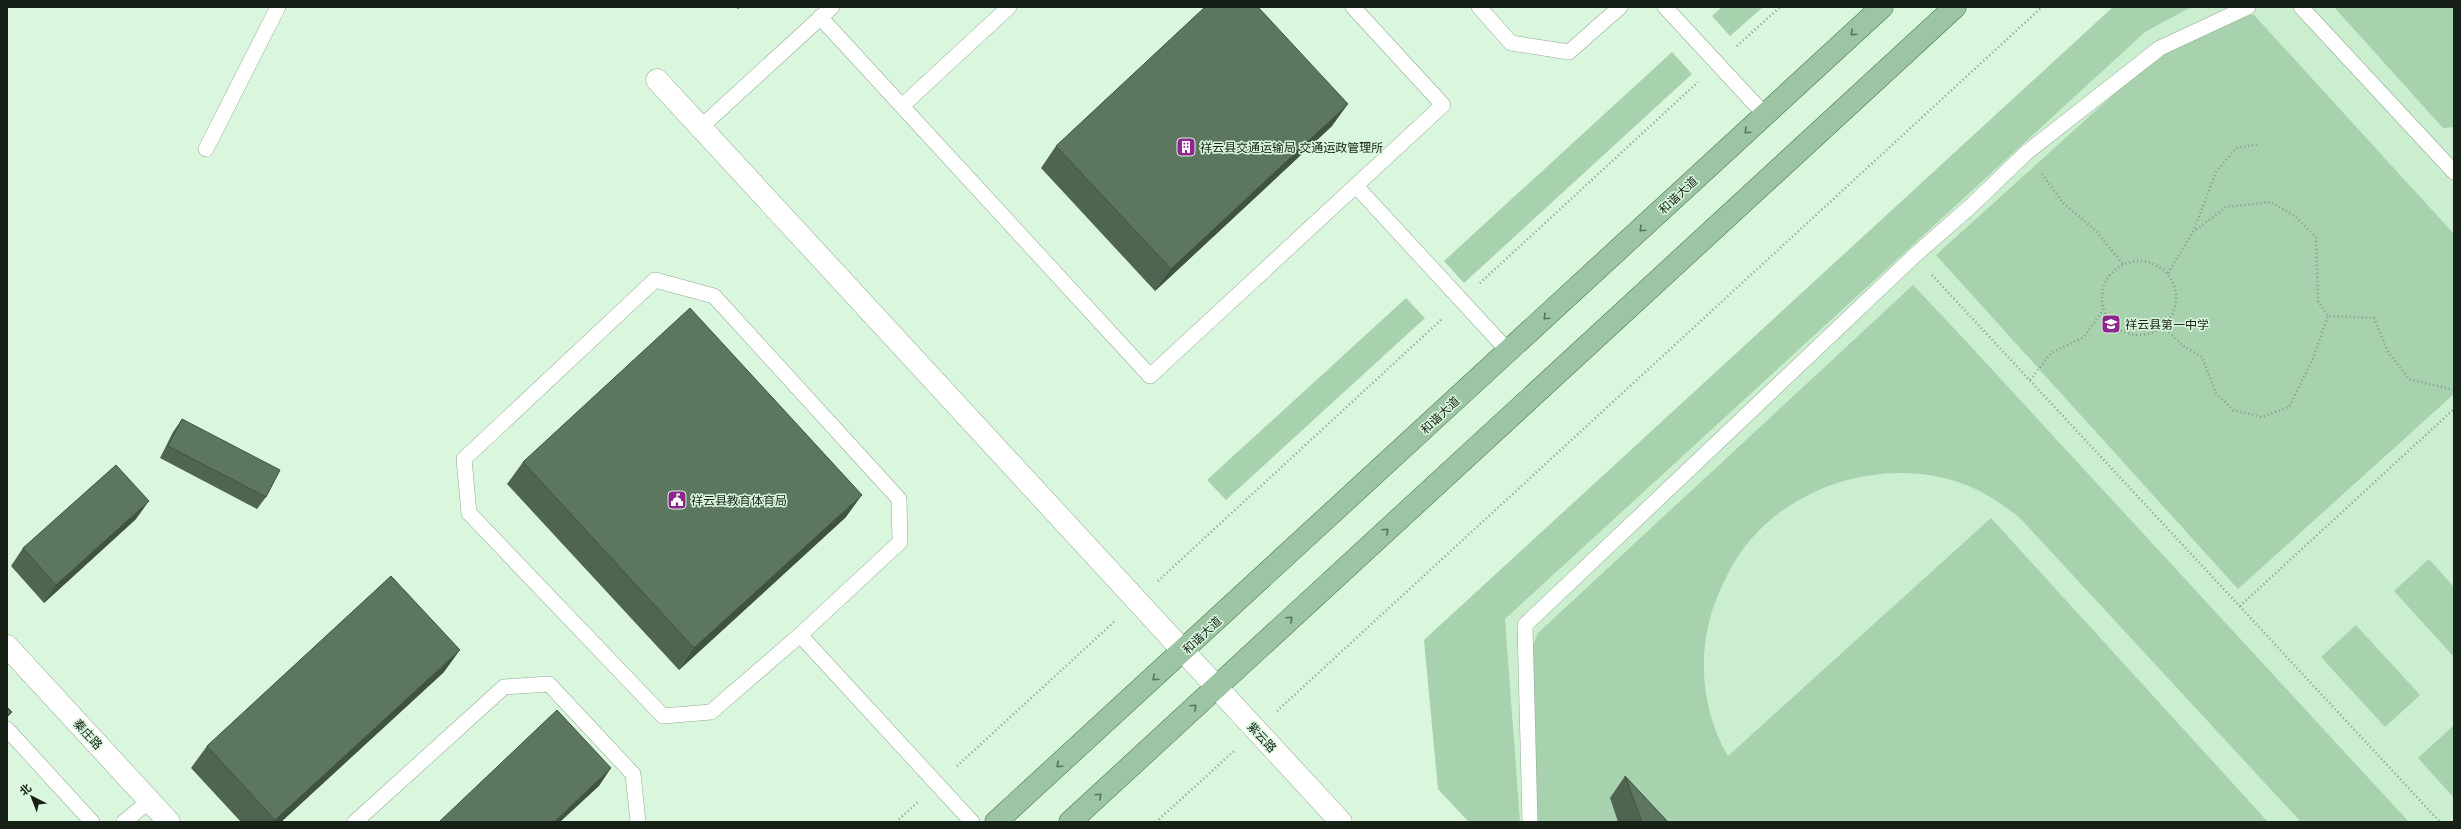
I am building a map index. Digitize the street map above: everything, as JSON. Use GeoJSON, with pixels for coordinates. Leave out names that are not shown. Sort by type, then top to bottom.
{"type":"FeatureCollection","features":[{"type":"Feature","properties":{"kind":"main road","name":"和谐大道"},"geometry":{"type":"LineString","coordinates":[[996,822],[1184,652],[1882,7]]}},
{"type":"Feature","properties":{"kind":"main road"},"geometry":{"type":"LineString","coordinates":[[1070,822],[1955,7]]}},
{"type":"Feature","properties":{"kind":"street","name":"紫云路"},"geometry":{"type":"LineString","coordinates":[[657,80],[1341,822]]}},
{"type":"Feature","properties":{"kind":"street","name":"秦庄路"},"geometry":{"type":"LineString","coordinates":[[7,646],[169,822]]}},
{"type":"Feature","properties":{"kind":"lane"},"geometry":{"type":"LineString","coordinates":[[206,149],[278,7]]}},
{"type":"Feature","properties":{"kind":"lane"},"geometry":{"type":"LineString","coordinates":[[701,127],[832,7]]}},
{"type":"Feature","properties":{"kind":"lane"},"geometry":{"type":"LineString","coordinates":[[902,106],[1009,7]]}},
{"type":"Feature","properties":{"kind":"lane"},"geometry":{"type":"LineString","coordinates":[[820,17],[1150,376],[1443,105],[1353,7]]}},
{"type":"Feature","properties":{"kind":"lane"},"geometry":{"type":"LineString","coordinates":[[1478,7],[1511,43],[1569,52],[1620,7]]}},
{"type":"Feature","properties":{"kind":"lane"},"geometry":{"type":"LineString","coordinates":[[1665,7],[1765,115]]}},
{"type":"Feature","properties":{"kind":"lane"},"geometry":{"type":"LineString","coordinates":[[1530,822],[1525,625],[1914,256],[1971,206],[2026,153],[2160,48],[2248,7]]}},
{"type":"Feature","properties":{"kind":"lane"},"geometry":{"type":"LineString","coordinates":[[2301,7],[2452,165]]}},
{"type":"Feature","properties":{"kind":"lane"},"geometry":{"type":"LineString","coordinates":[[1356,186],[1509,352]]}},
{"type":"Feature","properties":{"kind":"lane"},"geometry":{"type":"LineString","coordinates":[[655,280],[714,296],[899,499],[900,542],[800,635],[710,712],[663,716],[469,513],[464,459],[655,280]]}},
{"type":"Feature","properties":{"kind":"lane"},"geometry":{"type":"LineString","coordinates":[[800,635],[972,822]]}},
{"type":"Feature","properties":{"kind":"lane"},"geometry":{"type":"LineString","coordinates":[[355,822],[504,687],[549,684],[632,774],[638,822]]}},
{"type":"Feature","properties":{"kind":"lane"},"geometry":{"type":"LineString","coordinates":[[7,729],[92,822]]}},
{"type":"Feature","properties":{"kind":"lane"},"geometry":{"type":"LineString","coordinates":[[124,822],[150,801]]}},
{"type":"Feature","properties":{"kind":"path"},"geometry":{"type":"LineString","coordinates":[[896,822],[1780,7]]}},
{"type":"Feature","properties":{"kind":"path"},"geometry":{"type":"LineString","coordinates":[[1156,822],[2042,7]]}},
{"type":"Feature","properties":{"kind":"path"},"geometry":{"type":"LineString","coordinates":[[2168,273],[2192,232],[2216,172],[2236,148],[2260,144]]}},
{"type":"Feature","properties":{"kind":"path"},"geometry":{"type":"LineString","coordinates":[[2026,153],[2063,203],[2095,230],[2123,264]]}},
{"type":"Feature","properties":{"kind":"path"},"geometry":{"type":"LineString","coordinates":[[2192,232],[2226,207],[2271,202],[2296,217],[2316,237],[2318,301],[2328,316]]}},
{"type":"Feature","properties":{"kind":"path"},"geometry":{"type":"LineString","coordinates":[[1914,256],[2440,822]]}},
{"type":"Feature","properties":{"kind":"path"},"geometry":{"type":"LineString","coordinates":[[2135,260],[2147,261],[2159,266],[2168,273],[2174,284],[2176,307],[2163,326],[2153,333],[2141,335],[2129,334],[2114,325],[2103,310],[2102,299],[2105,284],[2114,270],[2123,264],[2135,260]]}},
{"type":"Feature","properties":{"kind":"path"},"geometry":{"type":"LineString","coordinates":[[2030,380],[2051,353],[2084,337],[2103,310]]}},
{"type":"Feature","properties":{"kind":"path"},"geometry":{"type":"LineString","coordinates":[[2163,326],[2182,345],[2202,357],[2216,393],[2233,410],[2262,417],[2289,408],[2312,361],[2328,316]]}},
{"type":"Feature","properties":{"kind":"path"},"geometry":{"type":"LineString","coordinates":[[2328,316],[2374,318],[2388,352],[2409,379],[2454,390]]}},
{"type":"Feature","properties":{"kind":"path"},"geometry":{"type":"LineString","coordinates":[[2240,606],[2454,409]]}},
{"type":"Feature","properties":{"kind":"shaded area"},"geometry":{"type":"Polygon","coordinates":[[[1722,7],[1763,7],[1730,36],[1712,16],[1722,7]]]}},
{"type":"Feature","properties":{"kind":"shaded area","name":"祥云县第一中学"},"geometry":{"type":"Polygon","coordinates":[[[2113,7],[2454,7],[2454,822],[1468,822],[1438,789],[1424,640],[2113,7]]]}},
{"type":"Feature","properties":{"kind":"shaded area"},"geometry":{"type":"Polygon","coordinates":[[[2113,7],[2191,7],[2145,32],[1505,619],[1520,822],[1469,822],[1438,789],[1424,640],[2113,7]]]}},
{"type":"Feature","properties":{"kind":"shaded area"},"geometry":{"type":"Polygon","coordinates":[[[2334,7],[2454,7],[2454,127],[2443,128],[2334,7]]]}},
{"type":"Feature","properties":{"kind":"shaded area"},"geometry":{"type":"Polygon","coordinates":[[[2253,14],[2454,234],[2454,394],[2238,589],[1936,255],[2165,48],[2253,14]]]}},
{"type":"Feature","properties":{"kind":"shaded area"},"geometry":{"type":"Polygon","coordinates":[[[1672,52],[1692,74],[1464,283],[1444,261],[1672,52]]]}},
{"type":"Feature","properties":{"kind":"shaded area"},"geometry":{"type":"Polygon","coordinates":[[[1913,285],[2409,822],[2301,822],[2019,517],[1978,490],[1949,479],[1918,474],[1887,473],[1857,478],[1827,487],[1799,500],[1773,518],[1751,539],[1734,563],[1724,581],[1713,608],[1705,646],[1704,665],[1705,684],[1712,721],[1728,756],[1991,518],[2268,822],[1632,822],[1610,799],[1618,822],[1536,822],[1531,650],[1538,633],[1913,285]]]}},
{"type":"Feature","properties":{"kind":"shaded area"},"geometry":{"type":"Polygon","coordinates":[[[1406,298],[1425,318],[1226,500],[1207,480],[1406,298]]]}},
{"type":"Feature","properties":{"kind":"shaded area"},"geometry":{"type":"Polygon","coordinates":[[[2429,559],[2454,587],[2454,657],[2394,591],[2429,559]]]}},
{"type":"Feature","properties":{"kind":"shaded area"},"geometry":{"type":"Polygon","coordinates":[[[2356,625],[2420,695],[2385,727],[2321,657],[2356,625]]]}},
{"type":"Feature","properties":{"kind":"shaded area"},"geometry":{"type":"Polygon","coordinates":[[[2453,726],[2454,727],[2454,798],[2418,758],[2453,726]]]}},
{"type":"Feature","properties":{"kind":"building","name":"祥云县交通运输局 交通运政管理所"},"geometry":{"type":"Polygon","coordinates":[[[1205,7],[1258,7],[1348,104],[1171,269],[1056,146],[1205,7]]]}},
{"type":"Feature","properties":{"kind":"building","name":"祥云县教育体育局"},"geometry":{"type":"Polygon","coordinates":[[[690,308],[862,495],[694,648],[523,462],[690,308]]]}},
{"type":"Feature","properties":{"kind":"building"},"geometry":{"type":"Polygon","coordinates":[[[182,419],[280,470],[266,497],[168,446],[182,419]]]}},
{"type":"Feature","properties":{"kind":"building"},"geometry":{"type":"Polygon","coordinates":[[[116,465],[149,501],[56,585],[23,548],[116,465]]]}},
{"type":"Feature","properties":{"kind":"building"},"geometry":{"type":"Polygon","coordinates":[[[391,576],[460,650],[275,820],[207,746],[391,576]]]}},
{"type":"Feature","properties":{"kind":"building"},"geometry":{"type":"Polygon","coordinates":[[[7,707],[12,712],[7,717],[7,707]]]}},
{"type":"Feature","properties":{"kind":"building"},"geometry":{"type":"Polygon","coordinates":[[[557,710],[611,768],[554,822],[439,822],[557,710]]]}},
{"type":"Feature","properties":{"kind":"building"},"geometry":{"type":"Polygon","coordinates":[[[1625,776],[1668,822],[1642,822],[1625,776]]]}},
{"type":"Feature","properties":{"kind":"place","name":"祥云县交通运输局 交通运政管理所"},"geometry":{"type":"Point","coordinates":[1186,147]}},
{"type":"Feature","properties":{"kind":"place","name":"祥云县第一中学"},"geometry":{"type":"Point","coordinates":[2111,324]}},
{"type":"Feature","properties":{"kind":"place","name":"祥云县教育体育局"},"geometry":{"type":"Point","coordinates":[677,500]}}]}
